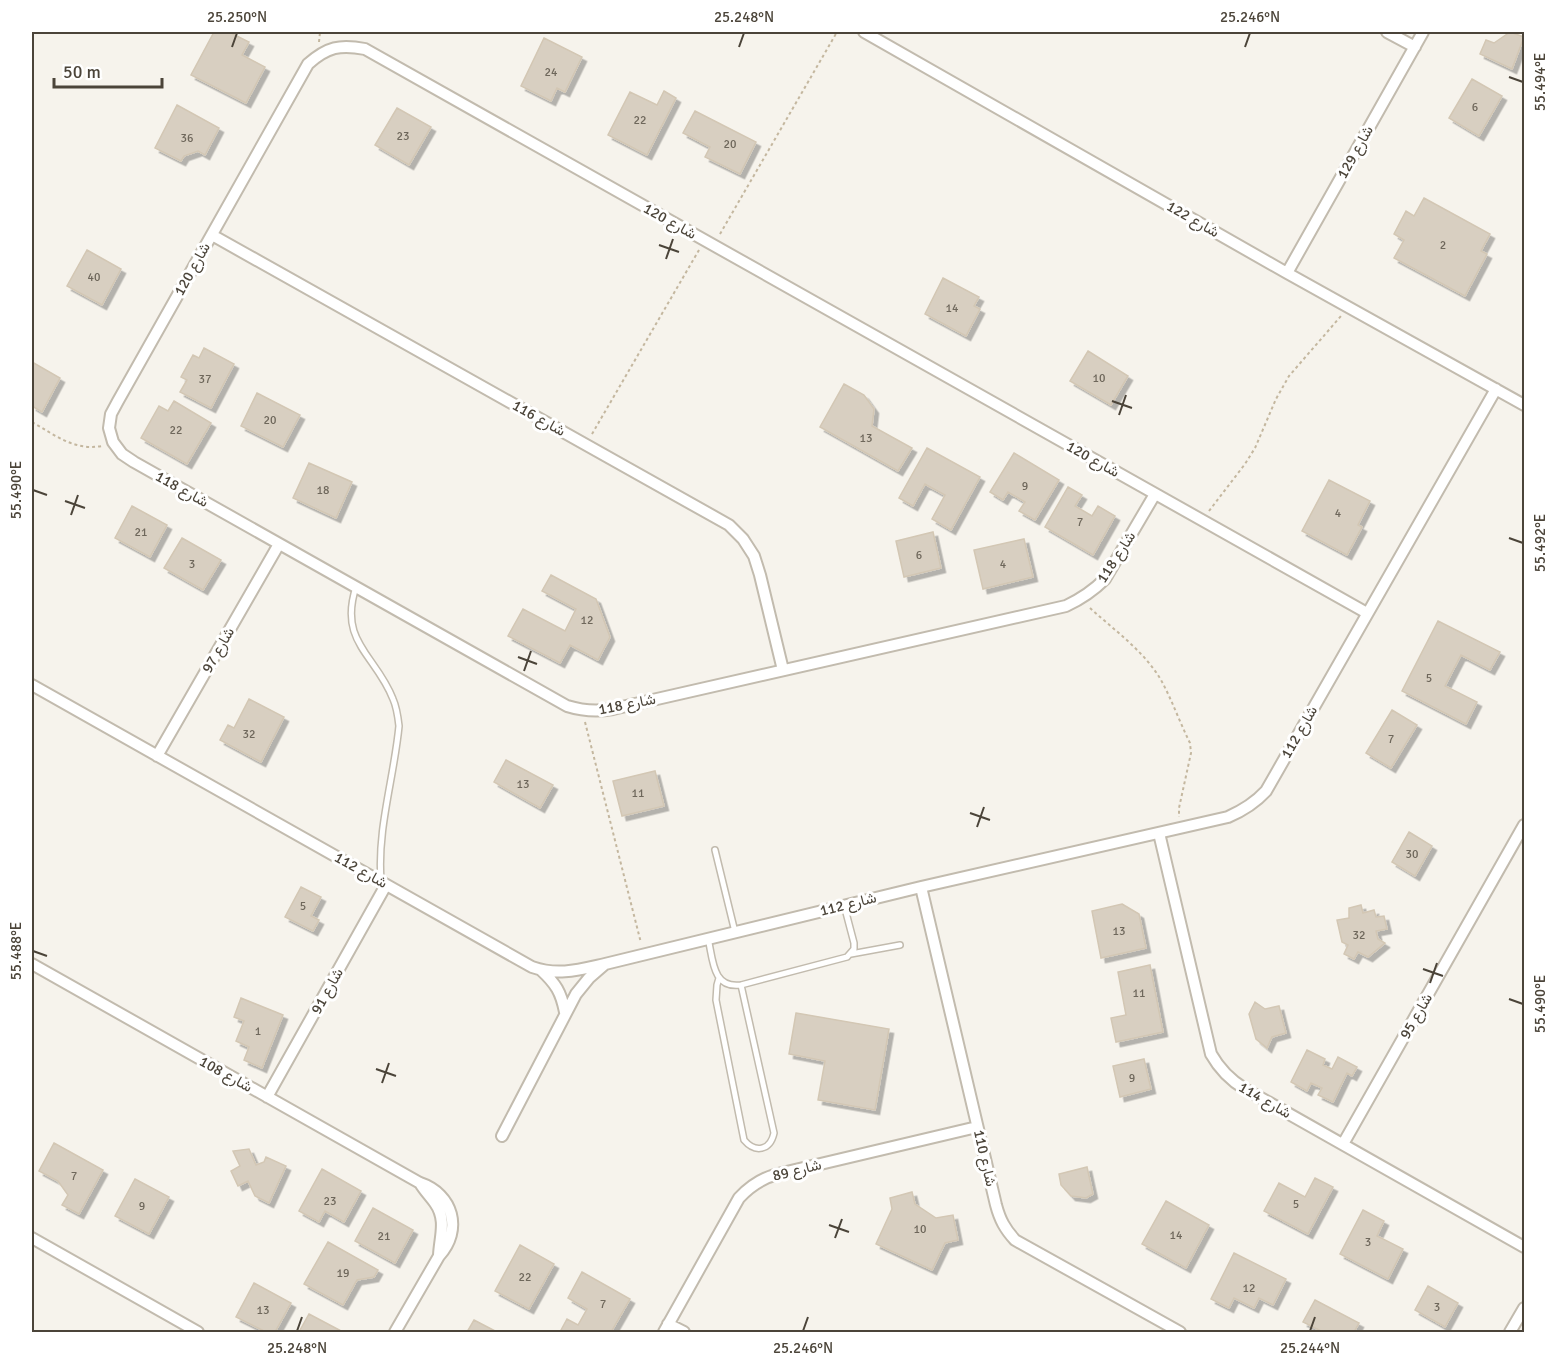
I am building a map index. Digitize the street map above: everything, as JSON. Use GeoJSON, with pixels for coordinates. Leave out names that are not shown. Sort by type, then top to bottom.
{"type":"FeatureCollection","features":[{"type":"Feature","properties":{"kind":"street","name":"شارع 122"},"geometry":{"type":"LineString","coordinates":[[864,32],[1524,405]]}},
{"type":"Feature","properties":{"kind":"street"},"geometry":{"type":"LineString","coordinates":[[1387,32],[1415,47]]}},
{"type":"Feature","properties":{"kind":"street","name":"شارع 129"},"geometry":{"type":"LineString","coordinates":[[1287,273],[1423,32]]}},
{"type":"Feature","properties":{"kind":"street","name":"شارع 120"},"geometry":{"type":"LineString","coordinates":[[113,442],[110,428],[111,414],[308,64],[320,53],[334,47],[350,46],[365,49],[1367,613]]}},
{"type":"Feature","properties":{"kind":"street","name":"شارع 116"},"geometry":{"type":"LineString","coordinates":[[212,235],[729,525],[743,539],[754,556],[783,670]]}},
{"type":"Feature","properties":{"kind":"street","name":"شارع 112"},"geometry":{"type":"LineString","coordinates":[[32,685],[532,967],[563,972],[605,964],[844,905],[1228,817],[1243,811],[1266,791],[1496,389]]}},
{"type":"Feature","properties":{"kind":"street","name":"شارع 118"},"geometry":{"type":"LineString","coordinates":[[113,442],[122,454],[134,462],[567,706],[582,711],[613,709],[1066,606],[1094,590],[1105,579],[1155,494]]}},
{"type":"Feature","properties":{"kind":"street","name":"شارع 97"},"geometry":{"type":"LineString","coordinates":[[157,756],[279,544]]}},
{"type":"Feature","properties":{"kind":"street","name":"شارع 95"},"geometry":{"type":"LineString","coordinates":[[1343,1144],[1524,825]]}},
{"type":"Feature","properties":{"kind":"street","name":"شارع 114"},"geometry":{"type":"LineString","coordinates":[[1159,833],[1207,1038],[1220,1069],[1231,1081],[1524,1247]]}},
{"type":"Feature","properties":{"kind":"street","name":"شارع 91"},"geometry":{"type":"LineString","coordinates":[[267,1097],[384,883]]}},
{"type":"Feature","properties":{"kind":"street","name":"شارع 110"},"geometry":{"type":"LineString","coordinates":[[921,887],[999,1218],[1015,1240],[1180,1332]]}},
{"type":"Feature","properties":{"kind":"street","name":"شارع 108"},"geometry":{"type":"LineString","coordinates":[[32,964],[437,1191],[452,1214],[452,1233],[395,1332]]}},
{"type":"Feature","properties":{"kind":"street"},"geometry":{"type":"LineString","coordinates":[[502,1136],[576,994],[605,964]]}},
{"type":"Feature","properties":{"kind":"street"},"geometry":{"type":"LineString","coordinates":[[541,970],[558,988],[566,1012]]}},
{"type":"Feature","properties":{"kind":"street","name":"شارع 89"},"geometry":{"type":"LineString","coordinates":[[666,1328],[739,1198],[757,1182],[778,1174],[977,1127]]}},
{"type":"Feature","properties":{"kind":"street"},"geometry":{"type":"LineString","coordinates":[[32,1238],[198,1332]]}},
{"type":"Feature","properties":{"kind":"street"},"geometry":{"type":"LineString","coordinates":[[1510,1332],[1524,1308]]}},
{"type":"Feature","properties":{"kind":"street"},"geometry":{"type":"LineString","coordinates":[[666,1328],[684,1332]]}},
{"type":"Feature","properties":{"kind":"lane"},"geometry":{"type":"LineString","coordinates":[[356,587],[351,608],[353,630],[393,698],[399,726],[381,839],[379,860],[384,883]]}},
{"type":"Feature","properties":{"kind":"lane"},"geometry":{"type":"LineString","coordinates":[[715,850],[735,932]]}},
{"type":"Feature","properties":{"kind":"lane"},"geometry":{"type":"LineString","coordinates":[[844,905],[854,943],[851,954]]}},
{"type":"Feature","properties":{"kind":"lane"},"geometry":{"type":"LineString","coordinates":[[708,938],[719,978],[733,986],[841,959],[851,954],[900,945]]}},
{"type":"Feature","properties":{"kind":"lane"},"geometry":{"type":"LineString","coordinates":[[719,978],[716,1000],[744,1140],[754,1148],[762,1148],[768,1146],[774,1133],[741,985]]}},
{"type":"Feature","properties":{"kind":"path"},"geometry":{"type":"LineString","coordinates":[[586,445],[837,32]]}},
{"type":"Feature","properties":{"kind":"path"},"geometry":{"type":"LineString","coordinates":[[1203,521],[1255,448],[1276,399],[1289,376],[1350,307]]}},
{"type":"Feature","properties":{"kind":"path"},"geometry":{"type":"LineString","coordinates":[[32,422],[75,446],[101,447],[113,442]]}},
{"type":"Feature","properties":{"kind":"path"},"geometry":{"type":"LineString","coordinates":[[1080,599],[1135,648],[1150,665],[1161,680],[1190,743],[1190,757],[1179,808],[1180,828]]}},
{"type":"Feature","properties":{"kind":"path"},"geometry":{"type":"LineString","coordinates":[[582,711],[644,954]]}},
{"type":"Feature","properties":{"kind":"building"},"geometry":{"type":"Polygon","coordinates":[[[214,32],[229,32],[249,42],[242,55],[265,67],[246,103],[191,75],[214,32]]]}},
{"type":"Feature","properties":{"kind":"building"},"geometry":{"type":"Polygon","coordinates":[[[1510,32],[1524,37],[1512,69],[1480,54],[1486,40],[1494,43],[1510,32]]]}},
{"type":"Feature","properties":{"kind":"building"},"geometry":{"type":"Polygon","coordinates":[[[544,38],[582,57],[565,92],[557,88],[551,101],[521,86],[544,38]]]}},
{"type":"Feature","properties":{"kind":"building"},"geometry":{"type":"Polygon","coordinates":[[[1472,79],[1502,96],[1479,136],[1449,118],[1472,79]]]}},
{"type":"Feature","properties":{"kind":"building"},"geometry":{"type":"Polygon","coordinates":[[[664,91],[676,98],[647,155],[608,135],[630,92],[657,105],[664,91]]]}},
{"type":"Feature","properties":{"kind":"building"},"geometry":{"type":"Polygon","coordinates":[[[177,105],[219,128],[205,155],[198,151],[184,156],[181,161],[155,148],[177,105]]]}},
{"type":"Feature","properties":{"kind":"building"},"geometry":{"type":"Polygon","coordinates":[[[397,108],[431,127],[409,165],[375,145],[397,108]]]}},
{"type":"Feature","properties":{"kind":"building"},"geometry":{"type":"Polygon","coordinates":[[[695,111],[756,142],[740,174],[705,157],[710,147],[683,133],[695,111]]]}},
{"type":"Feature","properties":{"kind":"building"},"geometry":{"type":"Polygon","coordinates":[[[1424,198],[1490,234],[1481,251],[1487,254],[1465,296],[1394,258],[1404,240],[1394,234],[1406,211],[1414,216],[1424,198]]]}},
{"type":"Feature","properties":{"kind":"building"},"geometry":{"type":"Polygon","coordinates":[[[87,250],[121,269],[102,305],[67,286],[87,250]]]}},
{"type":"Feature","properties":{"kind":"building"},"geometry":{"type":"Polygon","coordinates":[[[943,278],[979,297],[974,306],[980,309],[966,336],[925,314],[943,278]]]}},
{"type":"Feature","properties":{"kind":"building"},"geometry":{"type":"Polygon","coordinates":[[[204,348],[234,364],[211,408],[180,392],[187,380],[181,377],[193,355],[199,358],[204,348]]]}},
{"type":"Feature","properties":{"kind":"building"},"geometry":{"type":"Polygon","coordinates":[[[1088,351],[1128,376],[1111,405],[1070,381],[1088,351]]]}},
{"type":"Feature","properties":{"kind":"building"},"geometry":{"type":"Polygon","coordinates":[[[32,362],[60,378],[42,412],[32,406],[32,362]]]}},
{"type":"Feature","properties":{"kind":"building"},"geometry":{"type":"Polygon","coordinates":[[[844,384],[864,395],[874,409],[872,426],[912,448],[898,471],[820,427],[844,384]]]}},
{"type":"Feature","properties":{"kind":"building"},"geometry":{"type":"Polygon","coordinates":[[[257,393],[300,415],[283,447],[241,426],[257,393]]]}},
{"type":"Feature","properties":{"kind":"building"},"geometry":{"type":"Polygon","coordinates":[[[174,401],[211,423],[187,464],[141,438],[159,406],[168,411],[174,401]]]}},
{"type":"Feature","properties":{"kind":"building"},"geometry":{"type":"Polygon","coordinates":[[[927,448],[980,477],[951,530],[932,519],[945,495],[925,484],[913,506],[899,498],[927,448]]]}},
{"type":"Feature","properties":{"kind":"building"},"geometry":{"type":"Polygon","coordinates":[[[1014,453],[1059,480],[1035,520],[1019,511],[1025,502],[1008,492],[1003,500],[990,492],[1014,453]]]}},
{"type":"Feature","properties":{"kind":"building"},"geometry":{"type":"Polygon","coordinates":[[[309,463],[352,482],[336,518],[293,498],[309,463]]]}},
{"type":"Feature","properties":{"kind":"building"},"geometry":{"type":"Polygon","coordinates":[[[1329,480],[1370,501],[1358,525],[1362,527],[1347,555],[1302,531],[1329,480]]]}},
{"type":"Feature","properties":{"kind":"building"},"geometry":{"type":"Polygon","coordinates":[[[1068,487],[1082,495],[1075,506],[1092,516],[1098,506],[1115,516],[1093,555],[1045,527],[1068,487]]]}},
{"type":"Feature","properties":{"kind":"building"},"geometry":{"type":"Polygon","coordinates":[[[132,506],[167,525],[150,557],[115,538],[132,506]]]}},
{"type":"Feature","properties":{"kind":"building"},"geometry":{"type":"Polygon","coordinates":[[[933,532],[941,568],[904,577],[896,541],[933,532]]]}},
{"type":"Feature","properties":{"kind":"building"},"geometry":{"type":"Polygon","coordinates":[[[182,538],[221,560],[203,590],[164,568],[182,538]]]}},
{"type":"Feature","properties":{"kind":"building"},"geometry":{"type":"Polygon","coordinates":[[[1024,539],[1033,577],[983,589],[974,550],[1024,539]]]}},
{"type":"Feature","properties":{"kind":"building"},"geometry":{"type":"Polygon","coordinates":[[[551,575],[596,599],[610,637],[598,660],[570,645],[560,663],[508,636],[523,609],[565,631],[576,609],[542,591],[551,575]]]}},
{"type":"Feature","properties":{"kind":"building"},"geometry":{"type":"Polygon","coordinates":[[[1438,621],[1500,652],[1490,670],[1461,655],[1445,686],[1477,702],[1466,724],[1402,691],[1438,621]]]}},
{"type":"Feature","properties":{"kind":"building"},"geometry":{"type":"Polygon","coordinates":[[[249,699],[284,717],[261,762],[220,740],[228,725],[234,728],[249,699]]]}},
{"type":"Feature","properties":{"kind":"building"},"geometry":{"type":"Polygon","coordinates":[[[1392,710],[1417,725],[1391,768],[1366,753],[1392,710]]]}},
{"type":"Feature","properties":{"kind":"building"},"geometry":{"type":"Polygon","coordinates":[[[506,760],[553,785],[540,808],[494,782],[506,760]]]}},
{"type":"Feature","properties":{"kind":"building"},"geometry":{"type":"Polygon","coordinates":[[[655,771],[664,806],[622,816],[613,781],[655,771]]]}},
{"type":"Feature","properties":{"kind":"building"},"geometry":{"type":"Polygon","coordinates":[[[1409,832],[1432,846],[1415,876],[1392,862],[1409,832]]]}},
{"type":"Feature","properties":{"kind":"building"},"geometry":{"type":"Polygon","coordinates":[[[301,887],[321,897],[311,916],[319,920],[313,931],[285,917],[301,887]]]}},
{"type":"Feature","properties":{"kind":"building"},"geometry":{"type":"Polygon","coordinates":[[[1122,904],[1139,914],[1146,948],[1101,958],[1092,911],[1122,904]]]}},
{"type":"Feature","properties":{"kind":"building"},"geometry":{"type":"Polygon","coordinates":[[[1361,905],[1363,913],[1374,910],[1376,917],[1384,916],[1387,929],[1376,931],[1378,939],[1385,943],[1368,957],[1358,952],[1354,959],[1344,954],[1348,945],[1342,942],[1337,920],[1349,918],[1349,908],[1361,905]]]}},
{"type":"Feature","properties":{"kind":"building"},"geometry":{"type":"Polygon","coordinates":[[[1150,965],[1163,1032],[1116,1042],[1111,1018],[1126,1015],[1118,972],[1150,965]]]}},
{"type":"Feature","properties":{"kind":"building"},"geometry":{"type":"Polygon","coordinates":[[[241,998],[283,1015],[262,1068],[244,1060],[249,1047],[236,1041],[244,1021],[234,1017],[241,998]]]}},
{"type":"Feature","properties":{"kind":"building"},"geometry":{"type":"Polygon","coordinates":[[[1255,1002],[1265,1009],[1279,1006],[1286,1033],[1272,1037],[1267,1048],[1256,1039],[1249,1014],[1255,1002]]]}},
{"type":"Feature","properties":{"kind":"building"},"geometry":{"type":"Polygon","coordinates":[[[796,1013],[889,1029],[875,1110],[818,1100],[825,1061],[789,1054],[796,1013]]]}},
{"type":"Feature","properties":{"kind":"building"},"geometry":{"type":"Polygon","coordinates":[[[1307,1050],[1325,1059],[1323,1065],[1332,1069],[1338,1057],[1357,1067],[1352,1076],[1347,1073],[1333,1102],[1318,1095],[1322,1088],[1311,1083],[1307,1091],[1291,1082],[1307,1050]]]}},
{"type":"Feature","properties":{"kind":"building"},"geometry":{"type":"Polygon","coordinates":[[[1144,1059],[1151,1089],[1120,1097],[1113,1066],[1144,1059]]]}},
{"type":"Feature","properties":{"kind":"building"},"geometry":{"type":"Polygon","coordinates":[[[54,1143],[103,1170],[79,1214],[62,1205],[68,1195],[58,1181],[39,1171],[54,1143]]]}},
{"type":"Feature","properties":{"kind":"building"},"geometry":{"type":"Polygon","coordinates":[[[249,1149],[256,1165],[264,1162],[266,1157],[286,1166],[269,1203],[255,1196],[248,1181],[238,1186],[231,1171],[240,1166],[233,1151],[249,1149]]]}},
{"type":"Feature","properties":{"kind":"building"},"geometry":{"type":"Polygon","coordinates":[[[1087,1167],[1093,1194],[1086,1198],[1071,1196],[1061,1185],[1059,1174],[1087,1167]]]}},
{"type":"Feature","properties":{"kind":"building"},"geometry":{"type":"Polygon","coordinates":[[[322,1169],[361,1191],[344,1222],[325,1211],[319,1222],[299,1211],[322,1169]]]}},
{"type":"Feature","properties":{"kind":"building"},"geometry":{"type":"Polygon","coordinates":[[[1315,1178],[1333,1187],[1308,1234],[1264,1211],[1279,1183],[1305,1197],[1315,1178]]]}},
{"type":"Feature","properties":{"kind":"building"},"geometry":{"type":"Polygon","coordinates":[[[135,1179],[169,1197],[149,1234],[115,1216],[135,1179]]]}},
{"type":"Feature","properties":{"kind":"building"},"geometry":{"type":"Polygon","coordinates":[[[912,1192],[915,1204],[936,1218],[953,1215],[958,1240],[945,1243],[932,1270],[876,1244],[892,1209],[890,1198],[912,1192]]]}},
{"type":"Feature","properties":{"kind":"building"},"geometry":{"type":"Polygon","coordinates":[[[1166,1201],[1209,1225],[1186,1268],[1142,1244],[1166,1201]]]}},
{"type":"Feature","properties":{"kind":"building"},"geometry":{"type":"Polygon","coordinates":[[[373,1208],[413,1230],[395,1263],[355,1241],[373,1208]]]}},
{"type":"Feature","properties":{"kind":"building"},"geometry":{"type":"Polygon","coordinates":[[[1363,1210],[1384,1221],[1377,1236],[1403,1249],[1388,1279],[1340,1254],[1363,1210]]]}},
{"type":"Feature","properties":{"kind":"building"},"geometry":{"type":"Polygon","coordinates":[[[328,1242],[378,1270],[374,1277],[357,1280],[343,1305],[304,1284],[328,1242]]]}},
{"type":"Feature","properties":{"kind":"building"},"geometry":{"type":"Polygon","coordinates":[[[520,1245],[554,1264],[529,1309],[495,1291],[520,1245]]]}},
{"type":"Feature","properties":{"kind":"building"},"geometry":{"type":"Polygon","coordinates":[[[1234,1253],[1286,1279],[1273,1305],[1259,1298],[1254,1308],[1234,1298],[1229,1308],[1211,1299],[1234,1253]]]}},
{"type":"Feature","properties":{"kind":"building"},"geometry":{"type":"Polygon","coordinates":[[[582,1272],[630,1299],[611,1332],[561,1330],[567,1319],[578,1325],[587,1309],[568,1298],[582,1272]]]}},
{"type":"Feature","properties":{"kind":"building"},"geometry":{"type":"Polygon","coordinates":[[[254,1283],[291,1303],[275,1332],[266,1332],[236,1317],[254,1283]]]}},
{"type":"Feature","properties":{"kind":"building"},"geometry":{"type":"Polygon","coordinates":[[[1428,1286],[1458,1303],[1445,1327],[1415,1310],[1428,1286]]]}},
{"type":"Feature","properties":{"kind":"building"},"geometry":{"type":"Polygon","coordinates":[[[1315,1300],[1359,1323],[1354,1332],[1323,1332],[1303,1322],[1315,1300]]]}},
{"type":"Feature","properties":{"kind":"building"},"geometry":{"type":"Polygon","coordinates":[[[309,1314],[343,1332],[299,1332],[309,1314]]]}},
{"type":"Feature","properties":{"kind":"building"},"geometry":{"type":"Polygon","coordinates":[[[474,1320],[497,1332],[467,1332],[474,1320]]]}}]}
